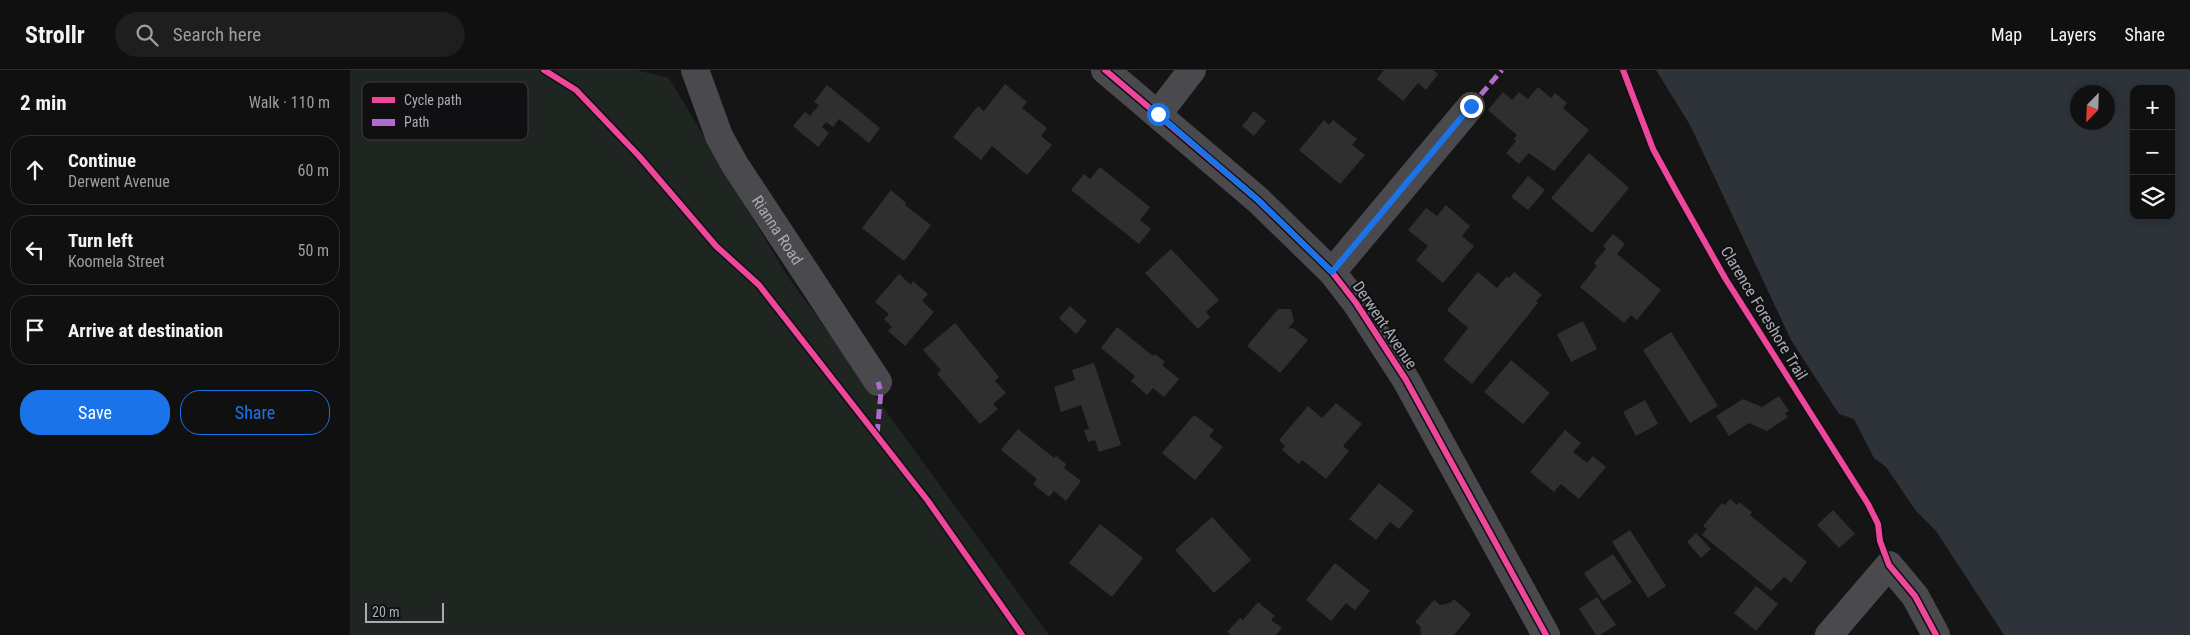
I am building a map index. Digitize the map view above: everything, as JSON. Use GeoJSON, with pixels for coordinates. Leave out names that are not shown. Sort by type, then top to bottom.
{"type":"FeatureCollection","features":[{"type":"Feature","properties":{"kind":"street","name":"Rianna Road"},"geometry":{"type":"LineString","coordinates":[[695,70],[719,136],[736,165],[878,382]]}},
{"type":"Feature","properties":{"kind":"street","name":"Derwent Avenue"},"geometry":{"type":"LineString","coordinates":[[1105,70],[1258,200],[1332,272],[1356,303],[1406,380],[1546,635]]}},
{"type":"Feature","properties":{"kind":"street"},"geometry":{"type":"LineString","coordinates":[[1158,114],[1192,70]]}},
{"type":"Feature","properties":{"kind":"street"},"geometry":{"type":"LineString","coordinates":[[1332,272],[1471,106]]}},
{"type":"Feature","properties":{"kind":"street"},"geometry":{"type":"LineString","coordinates":[[1829,635],[1889,565],[1915,596],[1936,635]]}},
{"type":"Feature","properties":{"kind":"shaded area"},"geometry":{"type":"Polygon","coordinates":[[[350,70],[636,70],[669,78],[786,274],[1049,635],[350,635],[350,70]]]}},
{"type":"Feature","properties":{"kind":"shaded area"},"geometry":{"type":"Polygon","coordinates":[[[1656,70],[2190,70],[2190,635],[2004,635],[1936,531],[1916,511],[1886,467],[1874,458],[1854,419],[1839,414],[1791,340],[1690,125],[1656,70]]]}},
{"type":"Feature","properties":{"kind":"building"},"geometry":{"type":"Polygon","coordinates":[[[1384,70],[1433,70],[1438,74],[1426,90],[1418,83],[1403,101],[1377,79],[1384,70]]]}},
{"type":"Feature","properties":{"kind":"building"},"geometry":{"type":"Polygon","coordinates":[[[1005,84],[1027,102],[1022,108],[1047,128],[1041,136],[1052,145],[1027,175],[992,146],[981,160],[953,137],[978,106],[984,111],[1005,84]]]}},
{"type":"Feature","properties":{"kind":"building"},"geometry":{"type":"Polygon","coordinates":[[[827,85],[880,128],[869,143],[839,119],[833,127],[826,122],[822,127],[829,133],[818,147],[793,126],[805,112],[810,116],[819,105],[814,102],[827,85]]]}},
{"type":"Feature","properties":{"kind":"building"},"geometry":{"type":"Polygon","coordinates":[[[1538,87],[1551,98],[1555,93],[1567,103],[1563,108],[1589,130],[1554,171],[1529,153],[1519,164],[1506,153],[1516,141],[1514,139],[1517,135],[1488,110],[1503,92],[1512,100],[1519,92],[1528,99],[1538,87]]]}},
{"type":"Feature","properties":{"kind":"building"},"geometry":{"type":"Polygon","coordinates":[[[1254,111],[1266,121],[1254,136],[1242,126],[1254,111]]]}},
{"type":"Feature","properties":{"kind":"building"},"geometry":{"type":"Polygon","coordinates":[[[1324,120],[1329,125],[1333,120],[1357,139],[1352,145],[1365,155],[1340,184],[1299,150],[1324,120]]]}},
{"type":"Feature","properties":{"kind":"building"},"geometry":{"type":"Polygon","coordinates":[[[1589,153],[1629,188],[1592,233],[1551,198],[1589,153]]]}},
{"type":"Feature","properties":{"kind":"building"},"geometry":{"type":"Polygon","coordinates":[[[1100,167],[1150,207],[1140,220],[1151,229],[1139,244],[1071,190],[1084,174],[1090,179],[1100,167]]]}},
{"type":"Feature","properties":{"kind":"building"},"geometry":{"type":"Polygon","coordinates":[[[1528,176],[1545,190],[1528,210],[1511,197],[1528,176]]]}},
{"type":"Feature","properties":{"kind":"building"},"geometry":{"type":"Polygon","coordinates":[[[891,190],[906,203],[905,205],[931,225],[904,261],[862,228],[891,190]]]}},
{"type":"Feature","properties":{"kind":"building"},"geometry":{"type":"Polygon","coordinates":[[[1446,205],[1470,226],[1462,236],[1474,246],[1443,283],[1416,260],[1428,246],[1408,230],[1426,208],[1437,216],[1446,205]]]}},
{"type":"Feature","properties":{"kind":"building"},"geometry":{"type":"Polygon","coordinates":[[[1613,234],[1625,244],[1617,254],[1661,290],[1637,320],[1631,315],[1624,323],[1580,287],[1597,266],[1594,263],[1606,249],[1603,246],[1613,234]]]}},
{"type":"Feature","properties":{"kind":"building"},"geometry":{"type":"Polygon","coordinates":[[[1171,249],[1219,300],[1206,312],[1210,317],[1198,329],[1145,273],[1171,249]]]}},
{"type":"Feature","properties":{"kind":"building"},"geometry":{"type":"Polygon","coordinates":[[[1478,272],[1497,288],[1507,276],[1509,278],[1514,272],[1542,295],[1536,301],[1538,303],[1472,384],[1443,360],[1468,328],[1447,310],[1478,272]]]}},
{"type":"Feature","properties":{"kind":"building"},"geometry":{"type":"Polygon","coordinates":[[[899,274],[911,285],[913,281],[928,294],[922,301],[934,312],[905,346],[888,331],[892,327],[884,319],[889,314],[875,302],[899,274]]]}},
{"type":"Feature","properties":{"kind":"building"},"geometry":{"type":"Polygon","coordinates":[[[1070,306],[1087,321],[1076,334],[1059,318],[1070,306]]]}},
{"type":"Feature","properties":{"kind":"building"},"geometry":{"type":"Polygon","coordinates":[[[1278,309],[1291,309],[1294,321],[1288,329],[1293,328],[1308,340],[1280,373],[1247,346],[1278,309]]]}},
{"type":"Feature","properties":{"kind":"building"},"geometry":{"type":"Polygon","coordinates":[[[1583,321],[1597,349],[1571,362],[1557,334],[1583,321]]]}},
{"type":"Feature","properties":{"kind":"building"},"geometry":{"type":"Polygon","coordinates":[[[955,323],[999,377],[995,381],[1006,393],[993,404],[998,409],[980,424],[937,374],[941,370],[923,350],[955,323]]]}},
{"type":"Feature","properties":{"kind":"building"},"geometry":{"type":"Polygon","coordinates":[[[1117,327],[1153,356],[1155,354],[1165,362],[1162,365],[1179,379],[1164,397],[1153,388],[1147,395],[1131,381],[1135,376],[1101,348],[1117,327]]]}},
{"type":"Feature","properties":{"kind":"building"},"geometry":{"type":"Polygon","coordinates":[[[1671,332],[1718,406],[1690,423],[1643,350],[1671,332]]]}},
{"type":"Feature","properties":{"kind":"building"},"geometry":{"type":"Polygon","coordinates":[[[1511,360],[1550,393],[1523,424],[1484,392],[1511,360]]]}},
{"type":"Feature","properties":{"kind":"building"},"geometry":{"type":"Polygon","coordinates":[[[1094,363],[1121,445],[1099,452],[1095,440],[1088,442],[1084,430],[1089,429],[1081,405],[1061,412],[1054,387],[1075,380],[1072,370],[1094,363]]]}},
{"type":"Feature","properties":{"kind":"building"},"geometry":{"type":"Polygon","coordinates":[[[1779,396],[1789,411],[1785,413],[1788,417],[1767,431],[1749,423],[1729,436],[1716,416],[1743,399],[1762,407],[1779,396]]]}},
{"type":"Feature","properties":{"kind":"building"},"geometry":{"type":"Polygon","coordinates":[[[1645,400],[1658,424],[1636,436],[1623,412],[1645,400]]]}},
{"type":"Feature","properties":{"kind":"building"},"geometry":{"type":"Polygon","coordinates":[[[1336,403],[1362,424],[1343,446],[1349,451],[1326,479],[1302,460],[1299,464],[1282,450],[1285,446],[1279,440],[1308,406],[1322,418],[1336,403]]]}},
{"type":"Feature","properties":{"kind":"building"},"geometry":{"type":"Polygon","coordinates":[[[1194,415],[1214,430],[1209,436],[1223,447],[1195,480],[1162,453],[1194,415]]]}},
{"type":"Feature","properties":{"kind":"building"},"geometry":{"type":"Polygon","coordinates":[[[1018,429],[1054,458],[1056,456],[1066,464],[1064,468],[1081,481],[1066,501],[1054,491],[1049,497],[1033,484],[1037,479],[1001,450],[1018,429]]]}},
{"type":"Feature","properties":{"kind":"building"},"geometry":{"type":"Polygon","coordinates":[[[1565,430],[1581,443],[1573,452],[1587,463],[1593,456],[1606,467],[1579,499],[1561,484],[1554,492],[1530,472],[1565,430]]]}},
{"type":"Feature","properties":{"kind":"building"},"geometry":{"type":"Polygon","coordinates":[[[1379,483],[1414,511],[1399,529],[1390,522],[1376,540],[1349,519],[1379,483]]]}},
{"type":"Feature","properties":{"kind":"building"},"geometry":{"type":"Polygon","coordinates":[[[1730,499],[1737,505],[1739,502],[1752,512],[1750,515],[1807,562],[1791,583],[1784,577],[1771,591],[1702,535],[1707,529],[1703,526],[1722,503],[1725,505],[1730,499]]]}},
{"type":"Feature","properties":{"kind":"building"},"geometry":{"type":"Polygon","coordinates":[[[1833,510],[1855,534],[1839,548],[1817,525],[1833,510]]]}},
{"type":"Feature","properties":{"kind":"building"},"geometry":{"type":"Polygon","coordinates":[[[1212,517],[1251,560],[1214,593],[1175,550],[1212,517]]]}},
{"type":"Feature","properties":{"kind":"building"},"geometry":{"type":"Polygon","coordinates":[[[1100,524],[1143,558],[1112,597],[1069,563],[1100,524]]]}},
{"type":"Feature","properties":{"kind":"building"},"geometry":{"type":"Polygon","coordinates":[[[1630,530],[1666,586],[1648,598],[1612,542],[1630,530]]]}},
{"type":"Feature","properties":{"kind":"building"},"geometry":{"type":"Polygon","coordinates":[[[1696,533],[1711,549],[1701,558],[1687,542],[1696,533]]]}},
{"type":"Feature","properties":{"kind":"building"},"geometry":{"type":"Polygon","coordinates":[[[1613,554],[1632,582],[1603,601],[1584,573],[1613,554]]]}},
{"type":"Feature","properties":{"kind":"building"},"geometry":{"type":"Polygon","coordinates":[[[1335,563],[1370,591],[1355,610],[1346,603],[1331,621],[1306,600],[1335,563]]]}},
{"type":"Feature","properties":{"kind":"building"},"geometry":{"type":"Polygon","coordinates":[[[1756,586],[1778,604],[1756,631],[1734,613],[1756,586]]]}},
{"type":"Feature","properties":{"kind":"building"},"geometry":{"type":"Polygon","coordinates":[[[1597,597],[1616,625],[1600,635],[1596,635],[1579,609],[1597,597]]]}},
{"type":"Feature","properties":{"kind":"building"},"geometry":{"type":"Polygon","coordinates":[[[1454,599],[1471,614],[1454,635],[1421,635],[1420,626],[1415,622],[1434,600],[1440,605],[1450,603],[1454,599]]]}},
{"type":"Feature","properties":{"kind":"building"},"geometry":{"type":"Polygon","coordinates":[[[1258,602],[1275,616],[1271,620],[1282,628],[1276,635],[1231,635],[1227,632],[1240,618],[1243,620],[1258,602]]]}},
{"type":"Feature","properties":{"kind":"marked path"},"geometry":{"type":"LineString","coordinates":[[1471,106],[1502,70]]}},
{"type":"Feature","properties":{"kind":"marked path"},"geometry":{"type":"LineString","coordinates":[[877,434],[881,392],[878,382]]}},
{"type":"Feature","properties":{"kind":"cycle path"},"geometry":{"type":"LineString","coordinates":[[544,70],[576,90],[639,156],[716,246],[759,285],[928,501],[1022,635]]}},
{"type":"Feature","properties":{"kind":"cycle path"},"geometry":{"type":"LineString","coordinates":[[1105,70],[1258,200],[1332,272],[1356,303],[1406,380],[1546,635]]}},
{"type":"Feature","properties":{"kind":"cycle path","name":"Clarence Foreshore Trail"},"geometry":{"type":"LineString","coordinates":[[1623,70],[1653,149],[1676,191],[1725,278],[1868,504],[1878,524],[1880,541],[1889,565],[1915,596],[1936,635]]}},
{"type":"Feature","properties":{"kind":"route"},"geometry":{"type":"LineString","coordinates":[[1158,114],[1258,200],[1332,272],[1471,106]]}}]}
